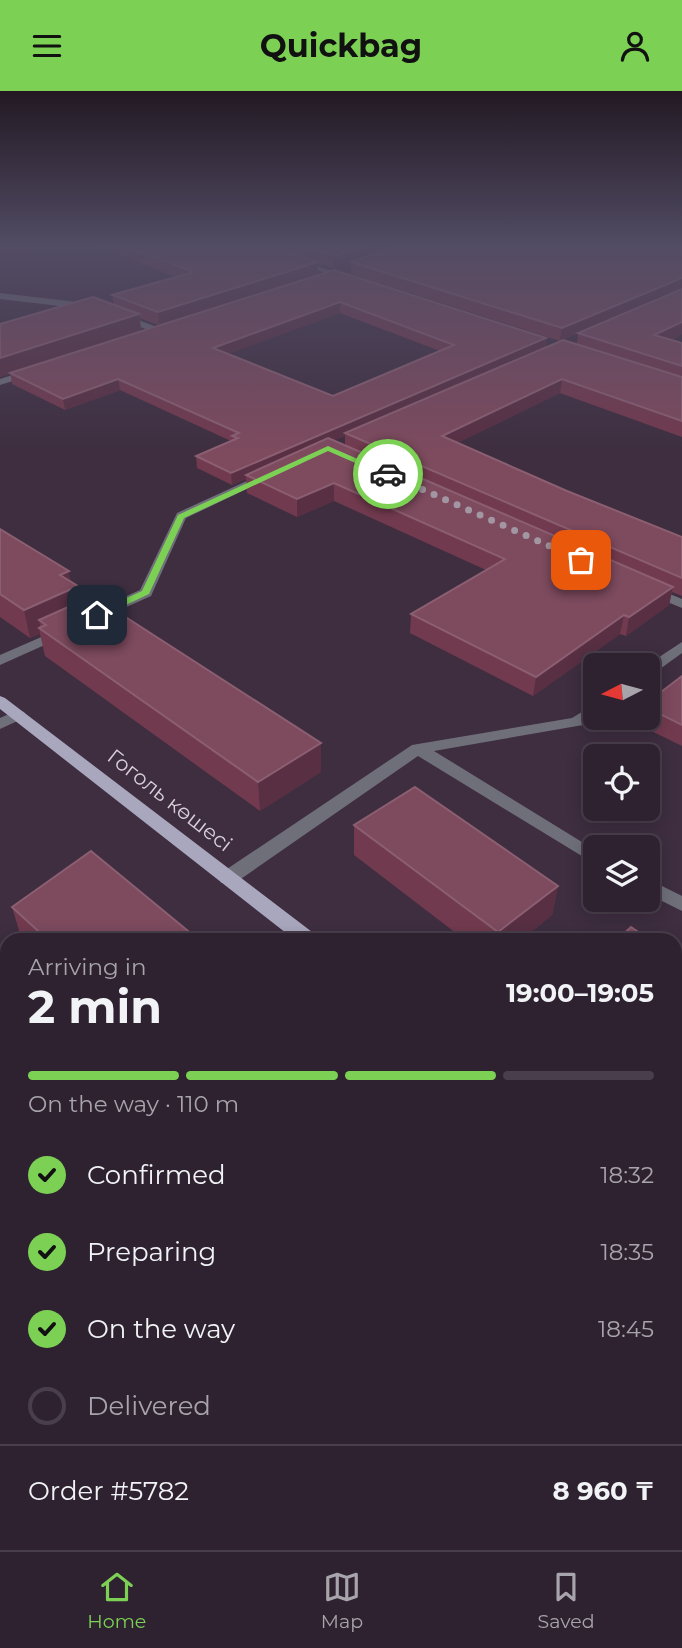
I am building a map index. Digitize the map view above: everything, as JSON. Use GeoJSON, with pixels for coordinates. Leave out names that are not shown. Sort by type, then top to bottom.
{"type":"FeatureCollection","features":[{"type":"Feature","properties":{"kind":"main road","name":"Гоголь көшесі"},"geometry":{"type":"LineString","coordinates":[[0,701],[300,933]]}},
{"type":"Feature","properties":{"kind":"street"},"geometry":{"type":"LineString","coordinates":[[115,314],[159,331]]}},
{"type":"Feature","properties":{"kind":"street"},"geometry":{"type":"LineString","coordinates":[[145,335],[171,327]]}},
{"type":"Feature","properties":{"kind":"street"},"geometry":{"type":"LineString","coordinates":[[0,382],[40,369]]}},
{"type":"Feature","properties":{"kind":"street"},"geometry":{"type":"LineString","coordinates":[[0,661],[146,593],[181,516],[279,471]]}},
{"type":"Feature","properties":{"kind":"street"},"geometry":{"type":"LineString","coordinates":[[631,582],[682,604]]}},
{"type":"Feature","properties":{"kind":"street"},"geometry":{"type":"LineString","coordinates":[[660,662],[682,646]]}},
{"type":"Feature","properties":{"kind":"street"},"geometry":{"type":"LineString","coordinates":[[0,724],[18,715]]}},
{"type":"Feature","properties":{"kind":"street"},"geometry":{"type":"LineString","coordinates":[[228,879],[418,749],[577,722],[583,718]]}},
{"type":"Feature","properties":{"kind":"street"},"geometry":{"type":"LineString","coordinates":[[418,749],[583,851]]}},
{"type":"Feature","properties":{"kind":"street"},"geometry":{"type":"LineString","coordinates":[[660,892],[682,904]]}},
{"type":"Feature","properties":{"kind":"building"},"geometry":{"type":"Polygon","coordinates":[[[34,314],[139,314],[0,358],[0,324],[34,314]]]}},
{"type":"Feature","properties":{"kind":"building"},"geometry":{"type":"Polygon","coordinates":[[[195,314],[307,314],[213,348],[333,396],[454,345],[372,314],[471,314],[546,338],[231,473],[196,456],[238,438],[232,436],[239,433],[118,379],[63,399],[10,373],[195,314]]]}},
{"type":"Feature","properties":{"kind":"building"},"geometry":{"type":"Polygon","coordinates":[[[518,314],[595,314],[562,328],[518,314]]]}},
{"type":"Feature","properties":{"kind":"building"},"geometry":{"type":"Polygon","coordinates":[[[623,314],[682,314],[682,322],[654,335],[682,343],[682,366],[578,333],[623,314]]]}},
{"type":"Feature","properties":{"kind":"building"},"geometry":{"type":"Polygon","coordinates":[[[563,340],[682,377],[682,421],[562,379],[442,436],[567,491],[682,537],[682,578],[345,433],[563,340]]]}},
{"type":"Feature","properties":{"kind":"building"},"geometry":{"type":"Polygon","coordinates":[[[328,438],[673,587],[629,617],[624,615],[536,677],[411,614],[505,559],[334,483],[297,499],[246,475],[328,438]]]}},
{"type":"Feature","properties":{"kind":"building"},"geometry":{"type":"Polygon","coordinates":[[[0,529],[69,571],[60,575],[78,586],[24,610],[0,594],[0,529]]]}},
{"type":"Feature","properties":{"kind":"building"},"geometry":{"type":"Polygon","coordinates":[[[93,596],[321,743],[258,782],[39,628],[46,625],[39,620],[93,596]]]}},
{"type":"Feature","properties":{"kind":"building"},"geometry":{"type":"Polygon","coordinates":[[[682,676],[682,725],[660,714],[660,693],[682,676]]]}},
{"type":"Feature","properties":{"kind":"building"},"geometry":{"type":"Polygon","coordinates":[[[415,787],[558,886],[498,932],[354,825],[415,787]]]}},
{"type":"Feature","properties":{"kind":"building"},"geometry":{"type":"Polygon","coordinates":[[[91,851],[191,933],[40,933],[12,907],[91,851]]]}},
{"type":"Feature","properties":{"kind":"building"},"geometry":{"type":"Polygon","coordinates":[[[631,927],[640,933],[625,933],[631,927]]]}},
{"type":"Feature","properties":{"kind":"way so far"},"geometry":{"type":"LineString","coordinates":[[388,474],[581,560]]}},
{"type":"Feature","properties":{"kind":"route"},"geometry":{"type":"LineString","coordinates":[[97,615],[146,593],[181,516],[328,448],[388,474]]}}]}
